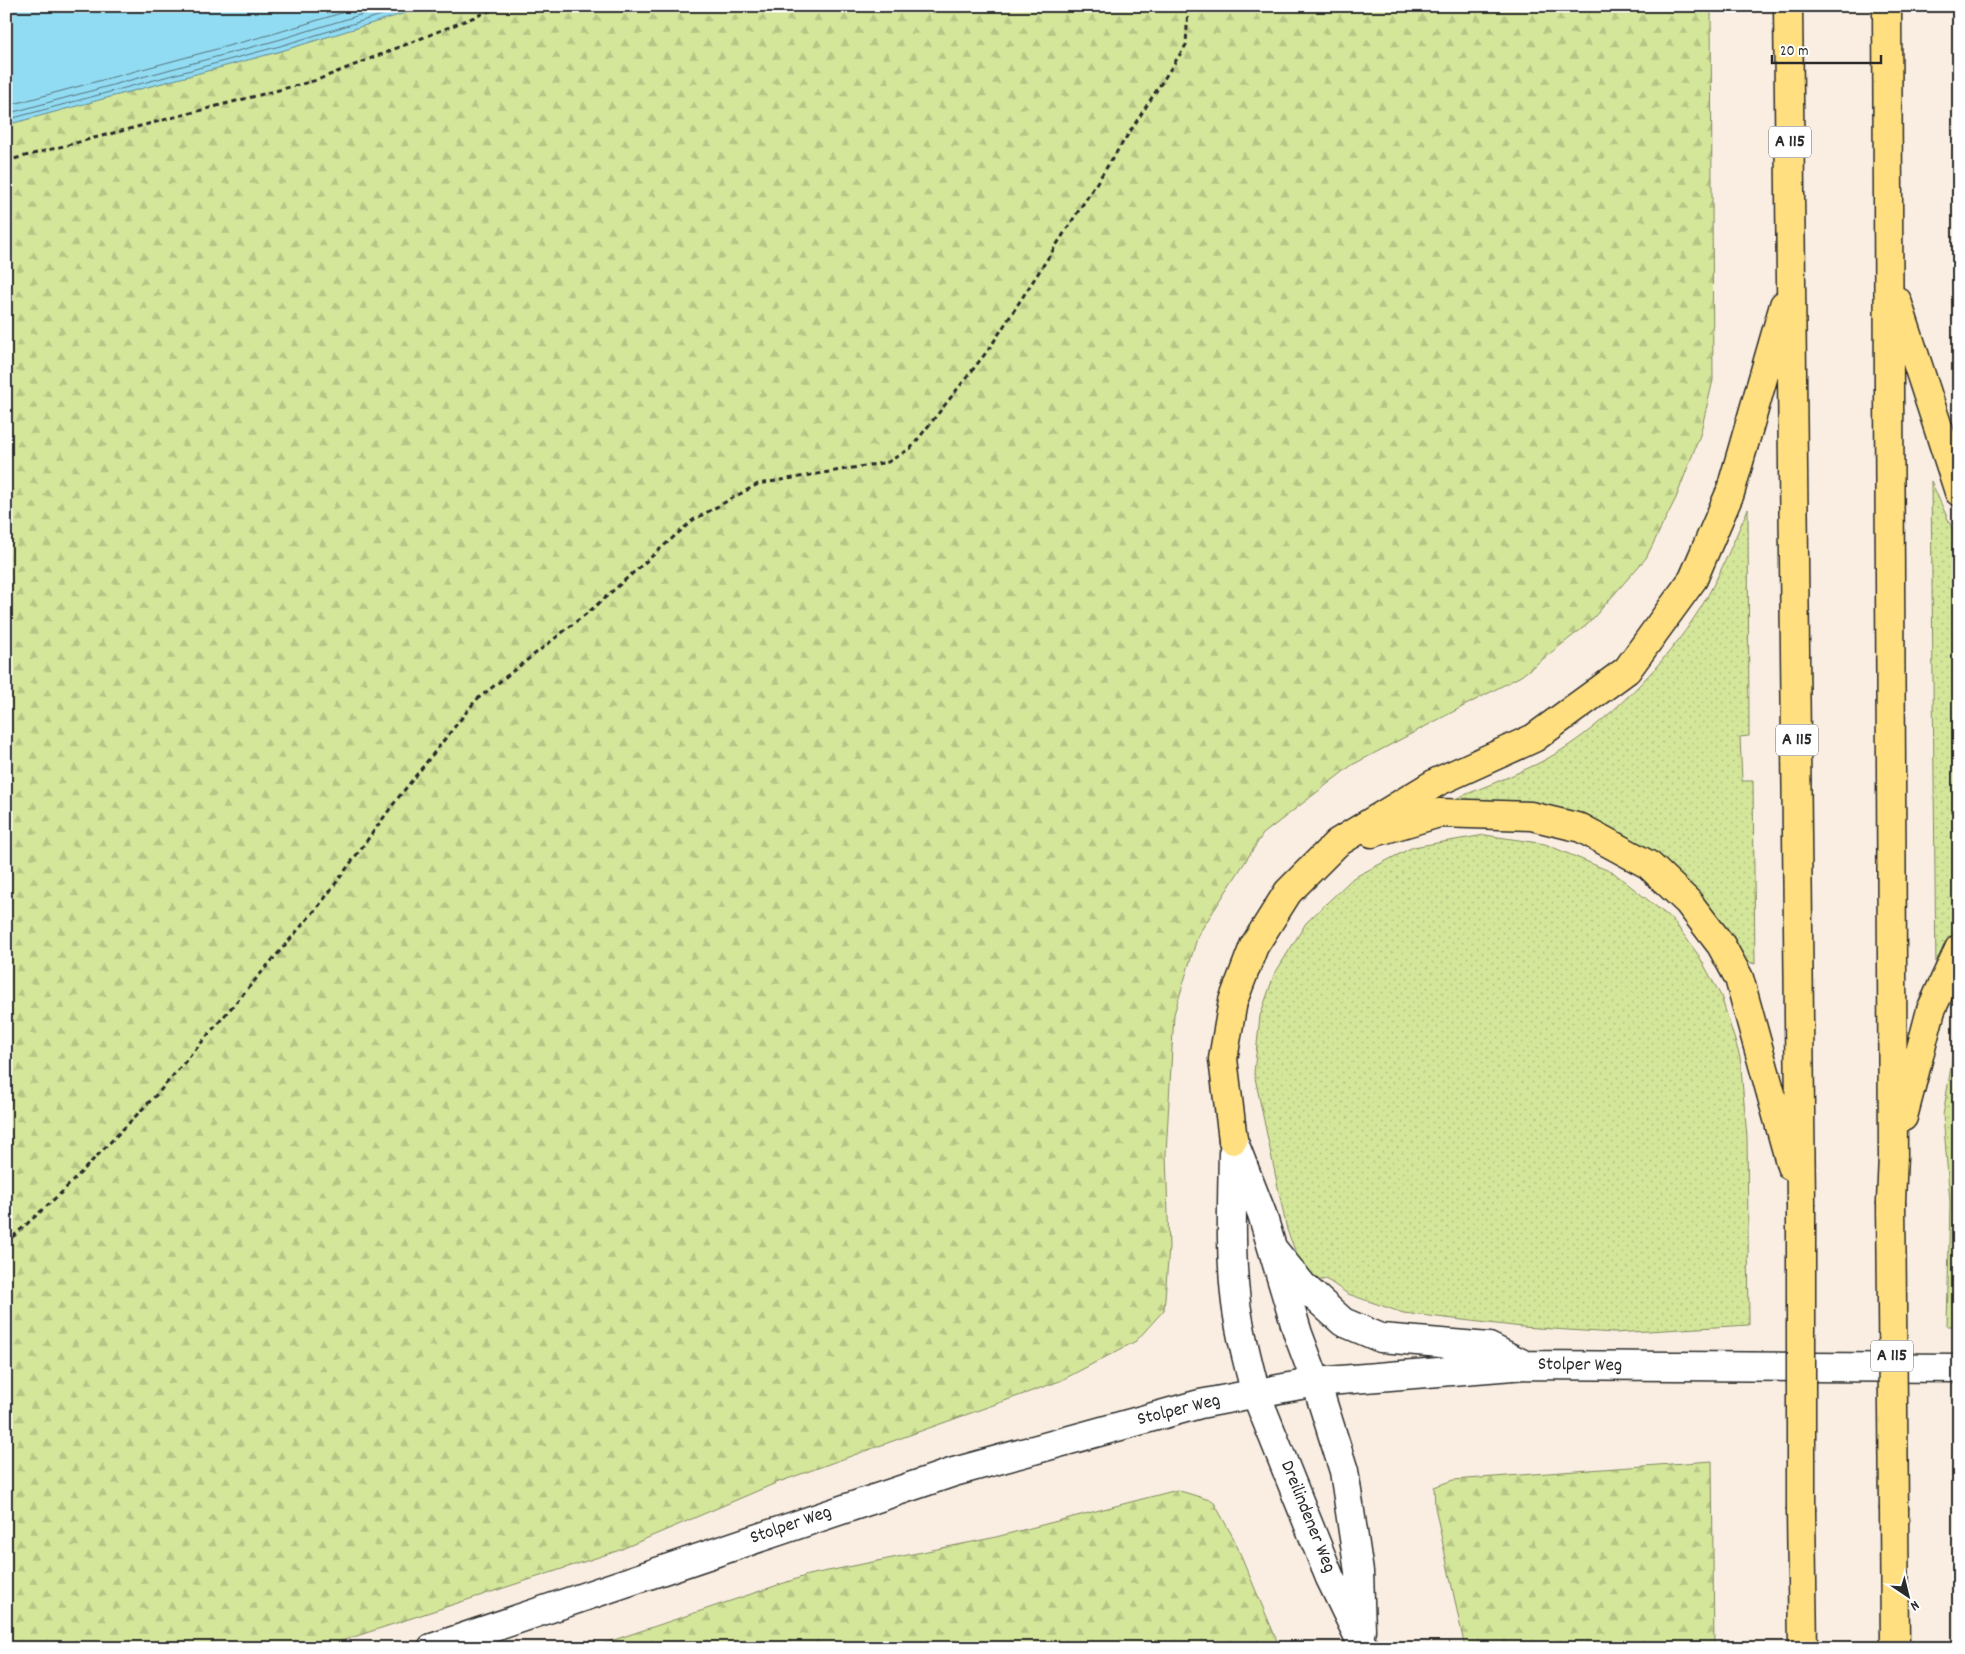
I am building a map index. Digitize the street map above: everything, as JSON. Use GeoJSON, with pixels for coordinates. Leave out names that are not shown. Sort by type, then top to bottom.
{"type":"FeatureCollection","features":[{"type":"Feature","properties":{"kind":"highway","name":"A 115"},"geometry":{"type":"LineString","coordinates":[[1788,6],[1801,1203],[1803,1648]]}},
{"type":"Feature","properties":{"kind":"highway","name":"A 115"},"geometry":{"type":"LineString","coordinates":[[1887,6],[1893,1155],[1891,1202],[1895,1648]]}},
{"type":"Feature","properties":{"kind":"highway"},"geometry":{"type":"LineString","coordinates":[[1888,273],[1959,492]]}},
{"type":"Feature","properties":{"kind":"highway"},"geometry":{"type":"LineString","coordinates":[[1233,1140],[1223,1059],[1233,1001],[1254,946],[1288,892],[1337,843],[1437,782],[1534,738],[1627,670],[1693,579],[1730,493],[1792,277]]}},
{"type":"Feature","properties":{"kind":"highway"},"geometry":{"type":"LineString","coordinates":[[1337,843],[1439,813],[1531,816],[1581,828],[1649,865],[1688,902],[1721,945],[1739,978],[1801,1203]]}},
{"type":"Feature","properties":{"kind":"highway"},"geometry":{"type":"LineString","coordinates":[[1893,1155],[1931,1010],[1959,949]]}},
{"type":"Feature","properties":{"kind":"street","name":"Dreilindener Weg"},"geometry":{"type":"LineString","coordinates":[[1233,1140],[1262,1214],[1298,1334],[1316,1382],[1344,1471],[1354,1525],[1359,1572],[1362,1643]]}},
{"type":"Feature","properties":{"kind":"street","name":"Dreilindener Weg"},"geometry":{"type":"LineString","coordinates":[[1233,1140],[1232,1223],[1236,1302],[1244,1347],[1256,1394],[1330,1578],[1362,1643]]}},
{"type":"Feature","properties":{"kind":"street"},"geometry":{"type":"LineString","coordinates":[[1273,1249],[1303,1286],[1343,1322],[1381,1338],[1489,1347],[1525,1366]]}},
{"type":"Feature","properties":{"kind":"street","name":"Stolper Weg"},"geometry":{"type":"LineString","coordinates":[[432,1648],[954,1472],[1200,1404],[1316,1382],[1525,1366],[1959,1368]]}},
{"type":"Feature","properties":{"kind":"path"},"geometry":{"type":"LineString","coordinates":[[6,161],[317,80],[502,6]]}},
{"type":"Feature","properties":{"kind":"path"},"geometry":{"type":"LineString","coordinates":[[6,1243],[62,1192],[159,1092],[322,902],[398,798],[476,700],[591,610],[693,520],[758,484],[888,462],[911,448],[989,350],[1186,45],[1188,6]]}},
{"type":"Feature","properties":{"kind":"green space"},"geometry":{"type":"Polygon","coordinates":[[[428,6],[1711,6],[1713,380],[1700,435],[1676,498],[1646,558],[1588,624],[1521,676],[1352,765],[1263,834],[1198,935],[1174,1014],[1166,1153],[1169,1248],[1164,1310],[1136,1341],[1060,1381],[776,1483],[617,1551],[320,1648],[6,1648],[6,125],[281,51],[428,6]]]}},
{"type":"Feature","properties":{"kind":"green space"},"geometry":{"type":"Polygon","coordinates":[[[1931,481],[1959,544],[1959,927],[1936,977],[1931,481]]]}},
{"type":"Feature","properties":{"kind":"green space"},"geometry":{"type":"Polygon","coordinates":[[[1748,509],[1749,736],[1740,737],[1742,781],[1753,781],[1755,964],[1745,961],[1618,834],[1442,804],[1537,764],[1580,737],[1623,702],[1678,641],[1701,608],[1723,566],[1748,509]]]}},
{"type":"Feature","properties":{"kind":"green space"},"geometry":{"type":"Polygon","coordinates":[[[1485,835],[1545,844],[1614,873],[1673,920],[1699,956],[1721,996],[1740,1057],[1747,1137],[1749,1325],[1614,1333],[1522,1327],[1403,1313],[1348,1294],[1326,1279],[1317,1281],[1299,1260],[1287,1230],[1254,1073],[1260,1016],[1274,975],[1306,923],[1353,878],[1413,847],[1485,835]]]}},
{"type":"Feature","properties":{"kind":"green space"},"geometry":{"type":"Polygon","coordinates":[[[1959,1019],[1959,1326],[1947,1326],[1950,1202],[1943,1115],[1959,1019]]]}},
{"type":"Feature","properties":{"kind":"green space"},"geometry":{"type":"Polygon","coordinates":[[[1712,1461],[1714,1648],[1465,1648],[1435,1507],[1434,1487],[1453,1480],[1712,1461]]]}},
{"type":"Feature","properties":{"kind":"green space"},"geometry":{"type":"Polygon","coordinates":[[[1177,1490],[1213,1501],[1234,1539],[1280,1648],[590,1648],[808,1575],[992,1538],[1177,1490]]]}},
{"type":"Feature","properties":{"kind":"water"},"geometry":{"type":"Polygon","coordinates":[[[6,6],[428,6],[281,51],[6,125],[6,6]]]}}]}
